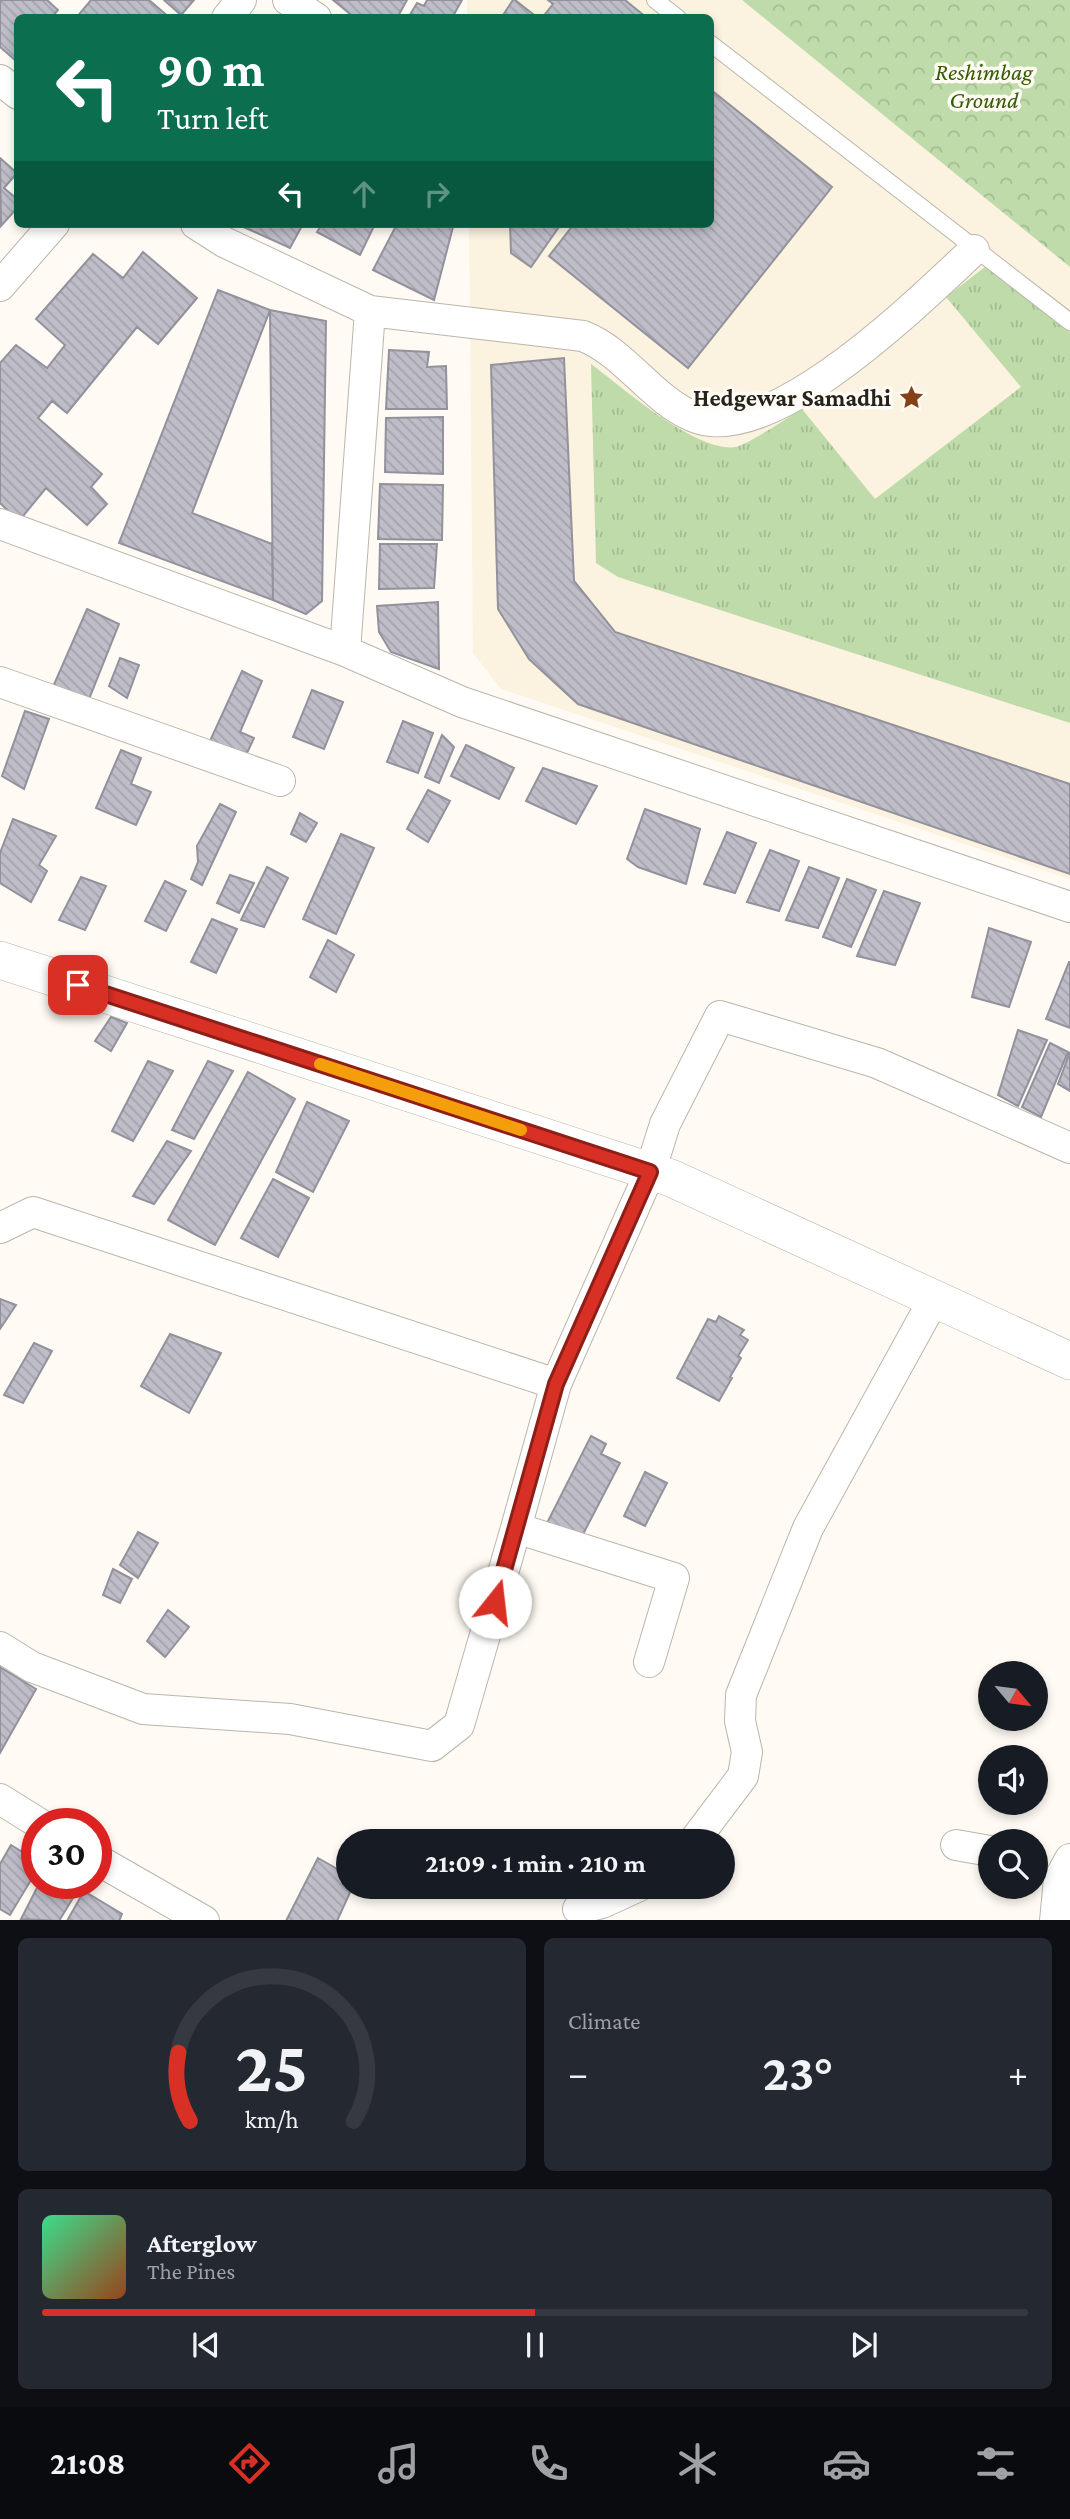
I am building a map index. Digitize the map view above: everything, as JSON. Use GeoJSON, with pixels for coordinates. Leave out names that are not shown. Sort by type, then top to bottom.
{"type":"FeatureCollection","features":[{"type":"Feature","properties":{"kind":"street"},"geometry":{"type":"LineString","coordinates":[[230,14],[241,0]]}},
{"type":"Feature","properties":{"kind":"street"},"geometry":{"type":"LineString","coordinates":[[288,0],[310,14]]}},
{"type":"Feature","properties":{"kind":"street"},"geometry":{"type":"LineString","coordinates":[[0,80],[14,91]]}},
{"type":"Feature","properties":{"kind":"street"},"geometry":{"type":"LineString","coordinates":[[0,286],[51,228]]}},
{"type":"Feature","properties":{"kind":"street"},"geometry":{"type":"LineString","coordinates":[[202,228],[224,242],[370,311],[583,336],[599,342],[675,406],[694,417],[719,424],[750,418],[797,397],[907,312],[974,250]]}},
{"type":"Feature","properties":{"kind":"street"},"geometry":{"type":"LineString","coordinates":[[345,651],[370,311]]}},
{"type":"Feature","properties":{"kind":"street"},"geometry":{"type":"LineString","coordinates":[[0,524],[345,651],[462,702],[1070,907]]}},
{"type":"Feature","properties":{"kind":"street"},"geometry":{"type":"LineString","coordinates":[[0,682],[280,781]]}},
{"type":"Feature","properties":{"kind":"street"},"geometry":{"type":"LineString","coordinates":[[0,960],[671,1178],[1070,1361]]}},
{"type":"Feature","properties":{"kind":"street"},"geometry":{"type":"LineString","coordinates":[[0,1647],[32,1667],[143,1709],[290,1719],[432,1746],[459,1726],[556,1384],[650,1172],[665,1124],[720,1016],[877,1063],[1070,1148]]}},
{"type":"Feature","properties":{"kind":"street"},"geometry":{"type":"LineString","coordinates":[[0,1228],[33,1212],[556,1384]]}},
{"type":"Feature","properties":{"kind":"street"},"geometry":{"type":"LineString","coordinates":[[703,1829],[743,1776],[747,1752],[740,1721],[741,1695],[808,1528],[934,1299]]}},
{"type":"Feature","properties":{"kind":"street"},"geometry":{"type":"LineString","coordinates":[[516,1528],[674,1578],[649,1662]]}},
{"type":"Feature","properties":{"kind":"street"},"geometry":{"type":"LineString","coordinates":[[0,1798],[21,1812]]}},
{"type":"Feature","properties":{"kind":"street"},"geometry":{"type":"LineString","coordinates":[[956,1845],[978,1849]]}},
{"type":"Feature","properties":{"kind":"street"},"geometry":{"type":"LineString","coordinates":[[112,1868],[204,1920]]}},
{"type":"Feature","properties":{"kind":"street"},"geometry":{"type":"LineString","coordinates":[[1055,1869],[1055,1920]]}},
{"type":"Feature","properties":{"kind":"street"},"geometry":{"type":"LineString","coordinates":[[578,1909],[611,1899]]}},
{"type":"Feature","properties":{"kind":"lane"},"geometry":{"type":"LineString","coordinates":[[655,0],[673,14]]}},
{"type":"Feature","properties":{"kind":"lane"},"geometry":{"type":"LineString","coordinates":[[714,46],[1070,322]]}},
{"type":"Feature","properties":{"kind":"shaded area"},"geometry":{"type":"Polygon","coordinates":[[[467,0],[742,0],[1070,267],[1070,879],[501,689],[473,653],[469,228],[714,228],[714,14],[467,14],[467,0]]]}},
{"type":"Feature","properties":{"kind":"green space","name":"Reshimbag Ground"},"geometry":{"type":"Polygon","coordinates":[[[742,0],[1070,0],[1070,267],[742,0]]]}},
{"type":"Feature","properties":{"kind":"green space"},"geometry":{"type":"Polygon","coordinates":[[[985,267],[1070,332],[1070,723],[618,577],[596,563],[591,364],[660,416],[701,440],[720,446],[741,445],[802,409],[875,499],[1021,387],[946,297],[985,267]]]}},
{"type":"Feature","properties":{"kind":"building"},"geometry":{"type":"Polygon","coordinates":[[[0,0],[47,0],[58,10],[54,14],[14,14],[14,59],[0,47],[0,0]]]}},
{"type":"Feature","properties":{"kind":"building"},"geometry":{"type":"Polygon","coordinates":[[[91,0],[149,0],[165,14],[79,14],[91,0]]]}},
{"type":"Feature","properties":{"kind":"building"},"geometry":{"type":"Polygon","coordinates":[[[164,0],[194,0],[180,14],[164,0]]]}},
{"type":"Feature","properties":{"kind":"building"},"geometry":{"type":"Polygon","coordinates":[[[333,0],[407,0],[399,14],[350,14],[333,0]]]}},
{"type":"Feature","properties":{"kind":"building"},"geometry":{"type":"Polygon","coordinates":[[[427,0],[462,0],[454,14],[410,14],[417,3],[424,6],[427,0]]]}},
{"type":"Feature","properties":{"kind":"building"},"geometry":{"type":"Polygon","coordinates":[[[515,0],[533,14],[504,14],[515,0]]]}},
{"type":"Feature","properties":{"kind":"building"},"geometry":{"type":"Polygon","coordinates":[[[548,0],[625,0],[642,14],[545,14],[553,4],[548,0]]]}},
{"type":"Feature","properties":{"kind":"building"},"geometry":{"type":"Polygon","coordinates":[[[714,92],[832,187],[688,368],[549,256],[571,228],[714,228],[714,92]]]}},
{"type":"Feature","properties":{"kind":"building"},"geometry":{"type":"Polygon","coordinates":[[[0,158],[14,170],[14,176],[4,188],[14,197],[14,211],[1,226],[0,158]]]}},
{"type":"Feature","properties":{"kind":"building"},"geometry":{"type":"Polygon","coordinates":[[[246,228],[301,228],[290,248],[246,228]]]}},
{"type":"Feature","properties":{"kind":"building"},"geometry":{"type":"Polygon","coordinates":[[[320,228],[373,228],[360,255],[317,232],[320,228]]]}},
{"type":"Feature","properties":{"kind":"building"},"geometry":{"type":"Polygon","coordinates":[[[395,228],[453,228],[434,300],[373,270],[395,228]]]}},
{"type":"Feature","properties":{"kind":"building"},"geometry":{"type":"Polygon","coordinates":[[[510,228],[558,228],[531,267],[511,253],[510,228]]]}},
{"type":"Feature","properties":{"kind":"building"},"geometry":{"type":"Polygon","coordinates":[[[143,252],[197,298],[158,344],[137,327],[67,413],[52,401],[38,418],[102,474],[91,487],[107,504],[87,525],[46,488],[19,521],[0,503],[0,363],[16,345],[47,368],[65,345],[36,319],[93,254],[123,278],[143,252]]]}},
{"type":"Feature","properties":{"kind":"building"},"geometry":{"type":"Polygon","coordinates":[[[218,290],[270,310],[192,513],[272,544],[273,600],[119,543],[218,290]]]}},
{"type":"Feature","properties":{"kind":"building"},"geometry":{"type":"Polygon","coordinates":[[[270,310],[326,321],[322,601],[306,614],[273,600],[270,310]]]}},
{"type":"Feature","properties":{"kind":"building"},"geometry":{"type":"Polygon","coordinates":[[[389,350],[429,352],[427,367],[446,366],[447,409],[386,409],[389,350]]]}},
{"type":"Feature","properties":{"kind":"building"},"geometry":{"type":"Polygon","coordinates":[[[564,358],[574,581],[615,632],[1070,784],[1070,874],[578,704],[529,659],[498,609],[491,365],[564,358]]]}},
{"type":"Feature","properties":{"kind":"building"},"geometry":{"type":"Polygon","coordinates":[[[443,417],[443,474],[385,472],[386,418],[443,417]]]}},
{"type":"Feature","properties":{"kind":"building"},"geometry":{"type":"Polygon","coordinates":[[[380,484],[443,485],[442,540],[378,539],[380,484]]]}},
{"type":"Feature","properties":{"kind":"building"},"geometry":{"type":"Polygon","coordinates":[[[380,544],[437,544],[434,588],[379,589],[380,544]]]}},
{"type":"Feature","properties":{"kind":"building"},"geometry":{"type":"Polygon","coordinates":[[[438,602],[439,669],[391,652],[379,632],[377,606],[438,602]]]}},
{"type":"Feature","properties":{"kind":"building"},"geometry":{"type":"Polygon","coordinates":[[[87,609],[119,624],[89,699],[52,689],[87,609]]]}},
{"type":"Feature","properties":{"kind":"building"},"geometry":{"type":"Polygon","coordinates":[[[120,658],[139,665],[127,698],[109,686],[120,658]]]}},
{"type":"Feature","properties":{"kind":"building"},"geometry":{"type":"Polygon","coordinates":[[[242,671],[262,681],[240,732],[254,738],[247,753],[209,743],[242,671]]]}},
{"type":"Feature","properties":{"kind":"building"},"geometry":{"type":"Polygon","coordinates":[[[312,690],[343,702],[324,749],[293,737],[312,690]]]}},
{"type":"Feature","properties":{"kind":"building"},"geometry":{"type":"Polygon","coordinates":[[[25,711],[49,719],[24,789],[2,776],[25,711]]]}},
{"type":"Feature","properties":{"kind":"building"},"geometry":{"type":"Polygon","coordinates":[[[403,721],[433,733],[418,773],[387,762],[403,721]]]}},
{"type":"Feature","properties":{"kind":"building"},"geometry":{"type":"Polygon","coordinates":[[[442,735],[454,747],[439,783],[425,777],[442,735]]]}},
{"type":"Feature","properties":{"kind":"building"},"geometry":{"type":"Polygon","coordinates":[[[466,745],[514,768],[499,799],[451,776],[466,745]]]}},
{"type":"Feature","properties":{"kind":"building"},"geometry":{"type":"Polygon","coordinates":[[[121,750],[141,758],[131,784],[151,792],[136,825],[96,808],[121,750]]]}},
{"type":"Feature","properties":{"kind":"building"},"geometry":{"type":"Polygon","coordinates":[[[543,768],[597,786],[576,824],[526,801],[543,768]]]}},
{"type":"Feature","properties":{"kind":"building"},"geometry":{"type":"Polygon","coordinates":[[[428,790],[450,801],[428,842],[407,829],[428,790]]]}},
{"type":"Feature","properties":{"kind":"building"},"geometry":{"type":"Polygon","coordinates":[[[220,804],[236,812],[202,885],[191,879],[198,862],[197,846],[220,804]]]}},
{"type":"Feature","properties":{"kind":"building"},"geometry":{"type":"Polygon","coordinates":[[[645,809],[700,829],[686,884],[638,867],[627,859],[645,809]]]}},
{"type":"Feature","properties":{"kind":"building"},"geometry":{"type":"Polygon","coordinates":[[[300,813],[317,823],[306,842],[291,834],[300,813]]]}},
{"type":"Feature","properties":{"kind":"building"},"geometry":{"type":"Polygon","coordinates":[[[13,819],[56,836],[39,865],[47,871],[31,902],[0,883],[0,853],[13,819]]]}},
{"type":"Feature","properties":{"kind":"building"},"geometry":{"type":"Polygon","coordinates":[[[727,832],[756,843],[735,893],[704,884],[727,832]]]}},
{"type":"Feature","properties":{"kind":"building"},"geometry":{"type":"Polygon","coordinates":[[[341,834],[374,848],[336,934],[303,919],[341,834]]]}},
{"type":"Feature","properties":{"kind":"building"},"geometry":{"type":"Polygon","coordinates":[[[770,850],[799,861],[779,911],[747,902],[770,850]]]}},
{"type":"Feature","properties":{"kind":"building"},"geometry":{"type":"Polygon","coordinates":[[[267,867],[288,878],[264,927],[241,920],[267,867]]]}},
{"type":"Feature","properties":{"kind":"building"},"geometry":{"type":"Polygon","coordinates":[[[809,867],[839,878],[818,928],[786,920],[809,867]]]}},
{"type":"Feature","properties":{"kind":"building"},"geometry":{"type":"Polygon","coordinates":[[[230,875],[254,883],[239,913],[217,903],[230,875]]]}},
{"type":"Feature","properties":{"kind":"building"},"geometry":{"type":"Polygon","coordinates":[[[81,877],[106,886],[85,930],[59,920],[81,877]]]}},
{"type":"Feature","properties":{"kind":"building"},"geometry":{"type":"Polygon","coordinates":[[[847,879],[876,890],[851,947],[823,937],[847,879]]]}},
{"type":"Feature","properties":{"kind":"building"},"geometry":{"type":"Polygon","coordinates":[[[165,881],[186,891],[166,931],[145,921],[165,881]]]}},
{"type":"Feature","properties":{"kind":"building"},"geometry":{"type":"Polygon","coordinates":[[[884,891],[920,903],[895,965],[857,956],[884,891]]]}},
{"type":"Feature","properties":{"kind":"building"},"geometry":{"type":"Polygon","coordinates":[[[212,919],[237,929],[216,973],[191,962],[212,919]]]}},
{"type":"Feature","properties":{"kind":"building"},"geometry":{"type":"Polygon","coordinates":[[[989,928],[1031,942],[1009,1007],[972,997],[989,928]]]}},
{"type":"Feature","properties":{"kind":"building"},"geometry":{"type":"Polygon","coordinates":[[[328,940],[354,955],[336,992],[310,977],[328,940]]]}},
{"type":"Feature","properties":{"kind":"building"},"geometry":{"type":"Polygon","coordinates":[[[1070,962],[1070,1028],[1046,1019],[1070,962]]]}},
{"type":"Feature","properties":{"kind":"building"},"geometry":{"type":"Polygon","coordinates":[[[111,1017],[127,1023],[111,1051],[95,1041],[111,1017]]]}},
{"type":"Feature","properties":{"kind":"building"},"geometry":{"type":"Polygon","coordinates":[[[1018,1030],[1047,1040],[1018,1106],[998,1095],[1018,1030]]]}},
{"type":"Feature","properties":{"kind":"building"},"geometry":{"type":"Polygon","coordinates":[[[1050,1043],[1068,1052],[1041,1117],[1022,1107],[1050,1043]]]}},
{"type":"Feature","properties":{"kind":"building"},"geometry":{"type":"Polygon","coordinates":[[[1070,1052],[1070,1091],[1058,1084],[1070,1052]]]}},
{"type":"Feature","properties":{"kind":"building"},"geometry":{"type":"Polygon","coordinates":[[[148,1061],[173,1071],[133,1141],[112,1131],[148,1061]]]}},
{"type":"Feature","properties":{"kind":"building"},"geometry":{"type":"Polygon","coordinates":[[[208,1061],[233,1071],[194,1139],[172,1130],[208,1061]]]}},
{"type":"Feature","properties":{"kind":"building"},"geometry":{"type":"Polygon","coordinates":[[[248,1072],[295,1099],[215,1245],[168,1220],[248,1072]]]}},
{"type":"Feature","properties":{"kind":"building"},"geometry":{"type":"Polygon","coordinates":[[[307,1102],[349,1121],[313,1192],[276,1172],[307,1102]]]}},
{"type":"Feature","properties":{"kind":"building"},"geometry":{"type":"Polygon","coordinates":[[[167,1141],[191,1151],[154,1204],[133,1196],[167,1141]]]}},
{"type":"Feature","properties":{"kind":"building"},"geometry":{"type":"Polygon","coordinates":[[[273,1179],[309,1198],[278,1257],[241,1238],[273,1179]]]}},
{"type":"Feature","properties":{"kind":"building"},"geometry":{"type":"Polygon","coordinates":[[[0,1299],[16,1305],[0,1329],[0,1299]]]}},
{"type":"Feature","properties":{"kind":"building"},"geometry":{"type":"Polygon","coordinates":[[[719,1316],[744,1330],[740,1335],[748,1340],[738,1356],[741,1358],[719,1401],[677,1378],[708,1319],[716,1322],[719,1316]]]}},
{"type":"Feature","properties":{"kind":"building"},"geometry":{"type":"Polygon","coordinates":[[[170,1334],[221,1353],[189,1413],[141,1386],[170,1334]]]}},
{"type":"Feature","properties":{"kind":"building"},"geometry":{"type":"Polygon","coordinates":[[[34,1343],[52,1351],[23,1403],[4,1395],[34,1343]]]}},
{"type":"Feature","properties":{"kind":"building"},"geometry":{"type":"Polygon","coordinates":[[[591,1436],[606,1444],[601,1454],[620,1463],[579,1542],[546,1525],[591,1436]]]}},
{"type":"Feature","properties":{"kind":"building"},"geometry":{"type":"Polygon","coordinates":[[[645,1472],[667,1483],[645,1526],[624,1516],[645,1472]]]}},
{"type":"Feature","properties":{"kind":"building"},"geometry":{"type":"Polygon","coordinates":[[[138,1532],[158,1543],[138,1578],[120,1565],[138,1532]]]}},
{"type":"Feature","properties":{"kind":"building"},"geometry":{"type":"Polygon","coordinates":[[[113,1569],[132,1579],[120,1603],[103,1595],[113,1569]]]}},
{"type":"Feature","properties":{"kind":"building"},"geometry":{"type":"Polygon","coordinates":[[[168,1610],[189,1627],[165,1657],[147,1641],[168,1610]]]}},
{"type":"Feature","properties":{"kind":"building"},"geometry":{"type":"Polygon","coordinates":[[[0,1667],[36,1689],[0,1753],[0,1667]]]}},
{"type":"Feature","properties":{"kind":"building"},"geometry":{"type":"Polygon","coordinates":[[[11,1845],[21,1851],[21,1897],[10,1915],[0,1909],[0,1864],[11,1845]]]}},
{"type":"Feature","properties":{"kind":"building"},"geometry":{"type":"Polygon","coordinates":[[[318,1858],[336,1868],[336,1899],[347,1899],[337,1920],[287,1920],[318,1858]]]}},
{"type":"Feature","properties":{"kind":"building"},"geometry":{"type":"Polygon","coordinates":[[[31,1899],[72,1899],[60,1920],[21,1919],[31,1899]]]}},
{"type":"Feature","properties":{"kind":"building"},"geometry":{"type":"Polygon","coordinates":[[[79,1899],[97,1899],[122,1914],[119,1920],[68,1920],[79,1899]]]}},
{"type":"Feature","properties":{"kind":"slow traffic"},"geometry":{"type":"LineString","coordinates":[[320,1064],[521,1130]]}},
{"type":"Feature","properties":{"kind":"place","name":"Hedgewar Samadhi"},"geometry":{"type":"Point","coordinates":[911,398]}},
{"type":"Feature","properties":{"kind":"route"},"geometry":{"type":"LineString","coordinates":[[78,985],[650,1172],[556,1384],[495,1602]]}}]}
